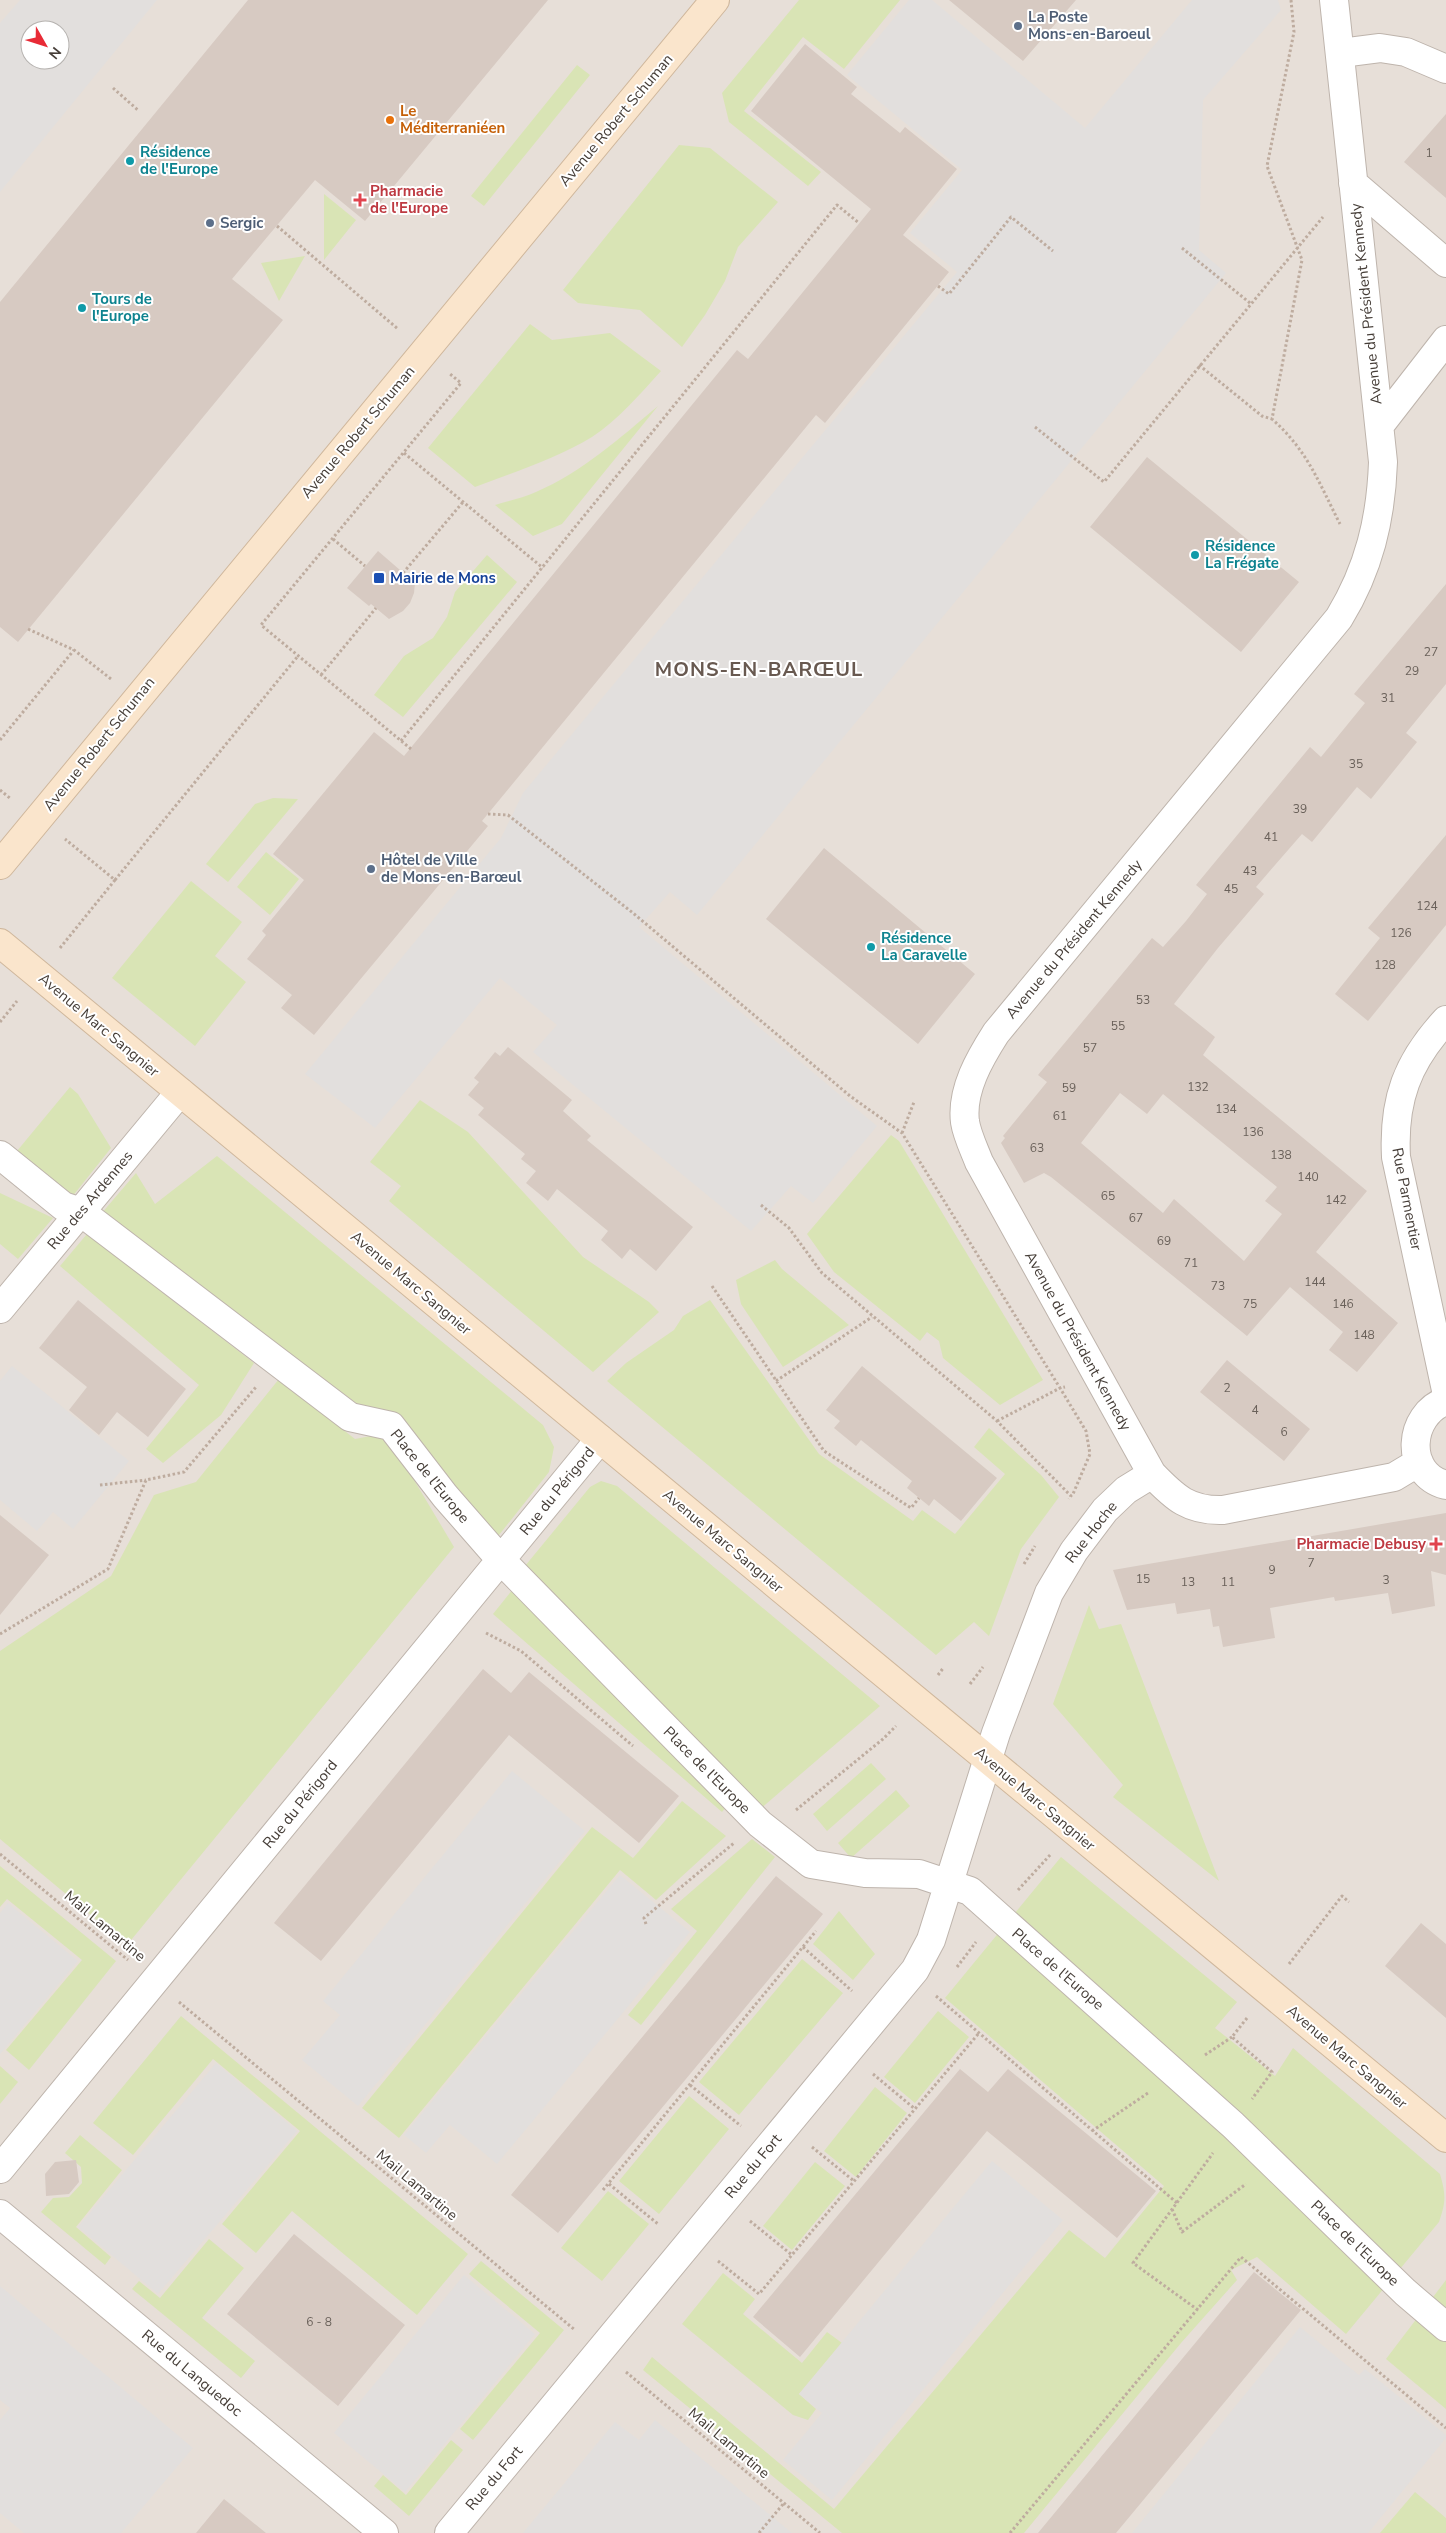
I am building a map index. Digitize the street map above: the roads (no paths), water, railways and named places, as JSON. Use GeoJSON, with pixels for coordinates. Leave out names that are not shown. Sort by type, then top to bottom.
{"type":"FeatureCollection","features":[{"type":"Feature","properties":{"kind":"main road","name":"Avenue Robert Schuman"},"geometry":{"type":"LineString","coordinates":[[0,865],[715,0]]}},
{"type":"Feature","properties":{"kind":"main road","name":"Avenue Marc Sangnier"},"geometry":{"type":"LineString","coordinates":[[0,943],[1446,2138]]}},
{"type":"Feature","properties":{"kind":"street","name":"Avenue du Président Kennedy"},"geometry":{"type":"LineString","coordinates":[[1152,1474],[1097,1378],[979,1162],[965,1122],[966,1098],[982,1055],[996,1033],[1339,618],[1353,595],[1364,570],[1374,540],[1382,495],[1382,462],[1380,425],[1334,0]]}},
{"type":"Feature","properties":{"kind":"street"},"geometry":{"type":"LineString","coordinates":[[1341,53],[1380,48],[1389,49],[1406,52],[1446,69]]}},
{"type":"Feature","properties":{"kind":"street","name":"Avenue du Président Kennedy"},"geometry":{"type":"LineString","coordinates":[[1353,183],[1446,263]]}},
{"type":"Feature","properties":{"kind":"street","name":"Avenue du Président Kennedy"},"geometry":{"type":"LineString","coordinates":[[1380,425],[1446,340]]}},
{"type":"Feature","properties":{"kind":"street","name":"Rue Parmentier"},"geometry":{"type":"LineString","coordinates":[[1446,1020],[1423,1046],[1406,1078],[1397,1112],[1395,1134],[1396,1158],[1446,1390]]}},
{"type":"Feature","properties":{"kind":"street","name":"Rue des Ardennes"},"geometry":{"type":"LineString","coordinates":[[0,1309],[180,1092]]}},
{"type":"Feature","properties":{"kind":"street","name":"Place de l'Europe"},"geometry":{"type":"LineString","coordinates":[[0,1154],[63,1206],[81,1212],[350,1417],[391,1426],[445,1496],[500,1560],[760,1824],[811,1864],[865,1874],[919,1874],[970,1891],[1233,2125],[1405,2292],[1446,2327]]}},
{"type":"Feature","properties":{"kind":"street"},"geometry":{"type":"LineString","coordinates":[[1446,1400],[1431,1409],[1419,1424],[1414,1443],[1419,1462],[1433,1479],[1446,1485]]}},
{"type":"Feature","properties":{"kind":"street","name":"Rue du Périgord"},"geometry":{"type":"LineString","coordinates":[[0,2169],[600,1439]]}},
{"type":"Feature","properties":{"kind":"street"},"geometry":{"type":"LineString","coordinates":[[1152,1474],[1169,1491],[1188,1505],[1204,1510],[1223,1510],[1394,1477],[1419,1462]]}},
{"type":"Feature","properties":{"kind":"street","name":"Rue Hoche"},"geometry":{"type":"LineString","coordinates":[[989,1761],[996,1733],[1037,1619],[1060,1571],[1105,1510],[1126,1490],[1152,1474]]}},
{"type":"Feature","properties":{"kind":"street","name":"Rue du Fort"},"geometry":{"type":"LineString","coordinates":[[449,2533],[915,1970],[931,1940],[989,1761]]}},
{"type":"Feature","properties":{"kind":"street","name":"Rue du Languedoc"},"geometry":{"type":"LineString","coordinates":[[0,2214],[384,2533]]}},
{"type":"Feature","properties":{"kind":"place","name":"La Poste Mons-en-Baroeul"},"geometry":{"type":"Point","coordinates":[1018,26]}},
{"type":"Feature","properties":{"kind":"place","name":"Le Méditerraniéen"},"geometry":{"type":"Point","coordinates":[390,120]}},
{"type":"Feature","properties":{"kind":"place","name":"Résidence de l'Europe"},"geometry":{"type":"Point","coordinates":[130,161]}},
{"type":"Feature","properties":{"kind":"place","name":"Pharmacie de l'Europe"},"geometry":{"type":"Point","coordinates":[360,200]}},
{"type":"Feature","properties":{"kind":"place","name":"Sergic"},"geometry":{"type":"Point","coordinates":[210,223]}},
{"type":"Feature","properties":{"kind":"place","name":"Tours de l'Europe"},"geometry":{"type":"Point","coordinates":[82,308]}},
{"type":"Feature","properties":{"kind":"place","name":"Résidence La Frégate"},"geometry":{"type":"Point","coordinates":[1195,555]}},
{"type":"Feature","properties":{"kind":"place","name":"Mairie de Mons"},"geometry":{"type":"Point","coordinates":[379,578]}},
{"type":"Feature","properties":{"kind":"place","name":"Hôtel de Ville de Mons-en-Barœul"},"geometry":{"type":"Point","coordinates":[371,869]}},
{"type":"Feature","properties":{"kind":"place","name":"Résidence La Caravelle"},"geometry":{"type":"Point","coordinates":[871,947]}},
{"type":"Feature","properties":{"kind":"place","name":"Pharmacie Debusy"},"geometry":{"type":"Point","coordinates":[1436,1544]}},
{"type":"Feature","properties":{"kind":"district","name":"MONS-EN-BARŒUL"},"geometry":{"type":"Point","coordinates":[759,669]}}]}
